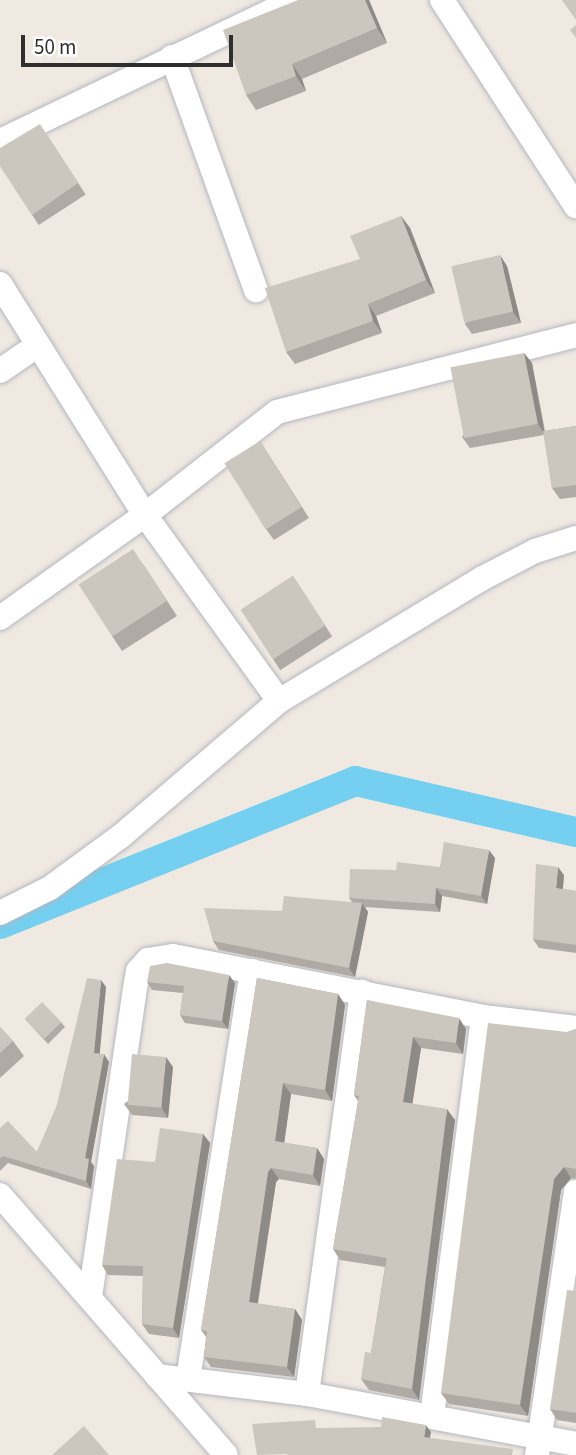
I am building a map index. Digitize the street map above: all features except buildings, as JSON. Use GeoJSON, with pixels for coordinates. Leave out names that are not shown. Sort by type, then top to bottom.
{"type":"FeatureCollection","features":[{"type":"Feature","properties":{"kind":"street"},"geometry":{"type":"LineString","coordinates":[[0,141],[293,0]]}},
{"type":"Feature","properties":{"kind":"street"},"geometry":{"type":"LineString","coordinates":[[442,0],[576,206]]}},
{"type":"Feature","properties":{"kind":"street"},"geometry":{"type":"LineString","coordinates":[[172,57],[256,290]]}},
{"type":"Feature","properties":{"kind":"street"},"geometry":{"type":"LineString","coordinates":[[0,284],[145,515],[279,701]]}},
{"type":"Feature","properties":{"kind":"street"},"geometry":{"type":"LineString","coordinates":[[0,618],[145,515],[277,412],[576,335]]}},
{"type":"Feature","properties":{"kind":"street"},"geometry":{"type":"LineString","coordinates":[[0,371],[38,345]]}},
{"type":"Feature","properties":{"kind":"street"},"geometry":{"type":"LineString","coordinates":[[0,913],[50,888],[121,836],[279,701],[481,579],[535,551],[576,538]]}},
{"type":"Feature","properties":{"kind":"street"},"geometry":{"type":"LineString","coordinates":[[90,1297],[138,971],[161,956],[253,971],[483,1017],[576,1028]]}},
{"type":"Feature","properties":{"kind":"street"},"geometry":{"type":"LineString","coordinates":[[188,1379],[253,971]]}},
{"type":"Feature","properties":{"kind":"street"},"geometry":{"type":"LineString","coordinates":[[307,1394],[362,992]]}},
{"type":"Feature","properties":{"kind":"street"},"geometry":{"type":"LineString","coordinates":[[432,1416],[483,1017]]}},
{"type":"Feature","properties":{"kind":"street"},"geometry":{"type":"LineString","coordinates":[[538,1446],[576,1192]]}},
{"type":"Feature","properties":{"kind":"street"},"geometry":{"type":"LineString","coordinates":[[0,1195],[225,1455]]}},
{"type":"Feature","properties":{"kind":"street"},"geometry":{"type":"LineString","coordinates":[[156,1376],[307,1394],[432,1416],[538,1446],[576,1444]]}},
{"type":"Feature","properties":{"kind":"waterway"},"geometry":{"type":"LineString","coordinates":[[0,924],[355,781],[576,832]]}}]}
